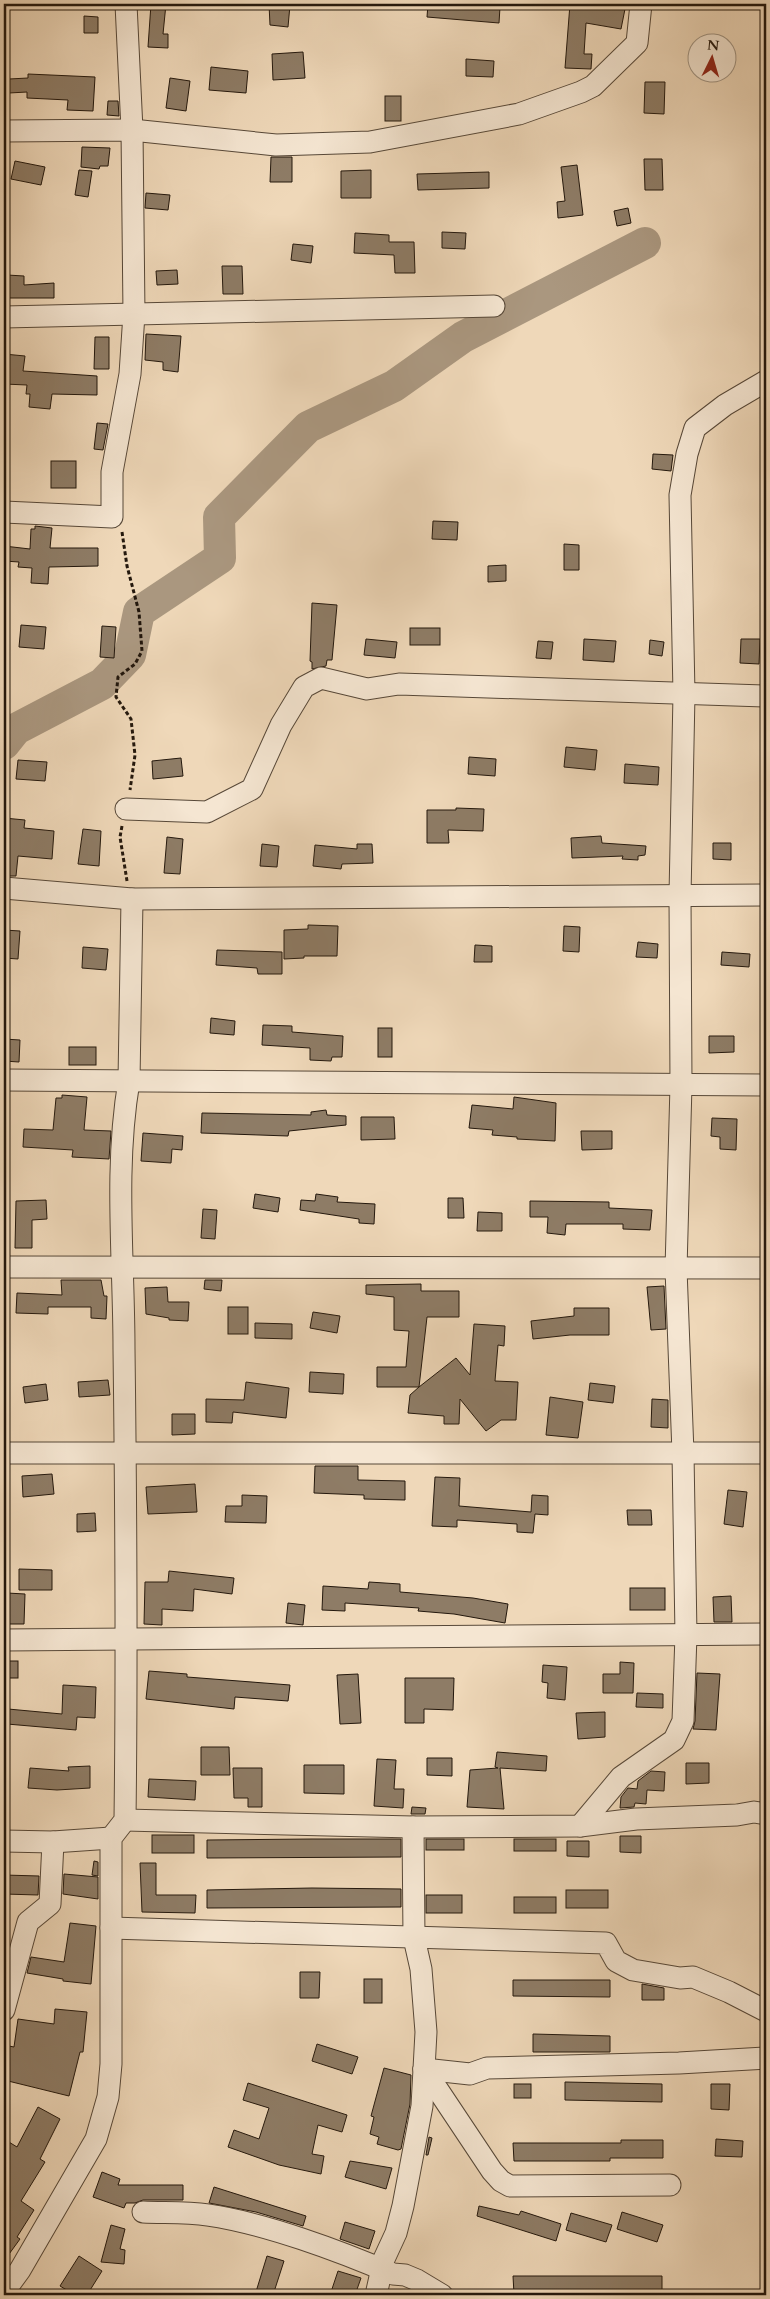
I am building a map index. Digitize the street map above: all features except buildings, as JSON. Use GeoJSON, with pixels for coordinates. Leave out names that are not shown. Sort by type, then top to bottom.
{"type":"FeatureCollection","features":[{"type":"Feature","properties":{"kind":"street"},"geometry":{"type":"LineString","coordinates":[[4,512],[112,517],[112,472],[130,374],[134,314],[132,130],[126,4]]}},
{"type":"Feature","properties":{"kind":"street"},"geometry":{"type":"LineString","coordinates":[[4,131],[132,130],[276,145],[370,142],[519,114],[594,86],[638,43],[641,4]]}},
{"type":"Feature","properties":{"kind":"street"},"geometry":{"type":"LineString","coordinates":[[4,317],[494,306]]}},
{"type":"Feature","properties":{"kind":"street"},"geometry":{"type":"LineString","coordinates":[[580,1826],[621,1777],[674,1740],[683,1720],[686,1635],[684,1453],[676,1269],[681,1084],[680,896],[684,694],[680,495],[686,454],[695,428],[725,404],[766,381]]}},
{"type":"Feature","properties":{"kind":"street"},"geometry":{"type":"LineString","coordinates":[[126,809],[207,812],[252,789],[282,725],[304,688],[321,678],[367,689],[399,684],[766,696]]}},
{"type":"Feature","properties":{"kind":"street"},"geometry":{"type":"LineString","coordinates":[[4,888],[132,899],[766,895]]}},
{"type":"Feature","properties":{"kind":"street"},"geometry":{"type":"LineString","coordinates":[[4,2292],[20,2270],[96,2139],[108,2097],[111,2064],[111,1838],[125,1820],[127,1640],[124,1267],[120,1191],[124,1107],[129,1081],[132,899]]}},
{"type":"Feature","properties":{"kind":"street"},"geometry":{"type":"LineString","coordinates":[[4,1080],[766,1085]]}},
{"type":"Feature","properties":{"kind":"street"},"geometry":{"type":"LineString","coordinates":[[4,1267],[766,1268]]}},
{"type":"Feature","properties":{"kind":"street"},"geometry":{"type":"LineString","coordinates":[[4,1453],[766,1453]]}},
{"type":"Feature","properties":{"kind":"street"},"geometry":{"type":"LineString","coordinates":[[4,1640],[766,1634]]}},
{"type":"Feature","properties":{"kind":"street"},"geometry":{"type":"LineString","coordinates":[[125,1820],[412,1828],[580,1826],[636,1819],[737,1815],[754,1812],[766,1814]]}},
{"type":"Feature","properties":{"kind":"street"},"geometry":{"type":"LineString","coordinates":[[376,2295],[384,2259],[396,2233],[403,2206],[422,2106],[426,2032],[421,1969],[414,1938],[412,1828]]}},
{"type":"Feature","properties":{"kind":"street"},"geometry":{"type":"LineString","coordinates":[[4,1841],[53,1842],[111,1838]]}},
{"type":"Feature","properties":{"kind":"street"},"geometry":{"type":"LineString","coordinates":[[4,2010],[28,1922],[50,1904],[53,1842]]}},
{"type":"Feature","properties":{"kind":"street"},"geometry":{"type":"LineString","coordinates":[[111,1928],[606,1943],[616,1961],[633,1970],[680,1978],[693,1977],[729,1992],[766,2011]]}},
{"type":"Feature","properties":{"kind":"street"},"geometry":{"type":"LineString","coordinates":[[424,2069],[470,2074],[486,2068],[679,2063],[766,2058]]}},
{"type":"Feature","properties":{"kind":"street"},"geometry":{"type":"LineString","coordinates":[[424,2069],[492,2171],[501,2181],[510,2186],[670,2185]]}},
{"type":"Feature","properties":{"kind":"street"},"geometry":{"type":"LineString","coordinates":[[143,2212],[208,2215],[252,2225],[417,2280],[442,2295]]}},
{"type":"Feature","properties":{"kind":"path"},"geometry":{"type":"LineString","coordinates":[[121,528],[127,566],[139,612],[142,651],[135,664],[118,677],[116,697],[132,719],[135,755],[120,837],[126,876],[132,899]]}},
{"type":"Feature","properties":{"kind":"waterway"},"geometry":{"type":"LineString","coordinates":[[4,744],[16,729],[102,684],[130,655],[139,612],[220,558],[219,517],[308,427],[394,386],[463,337],[645,243]]}}]}
